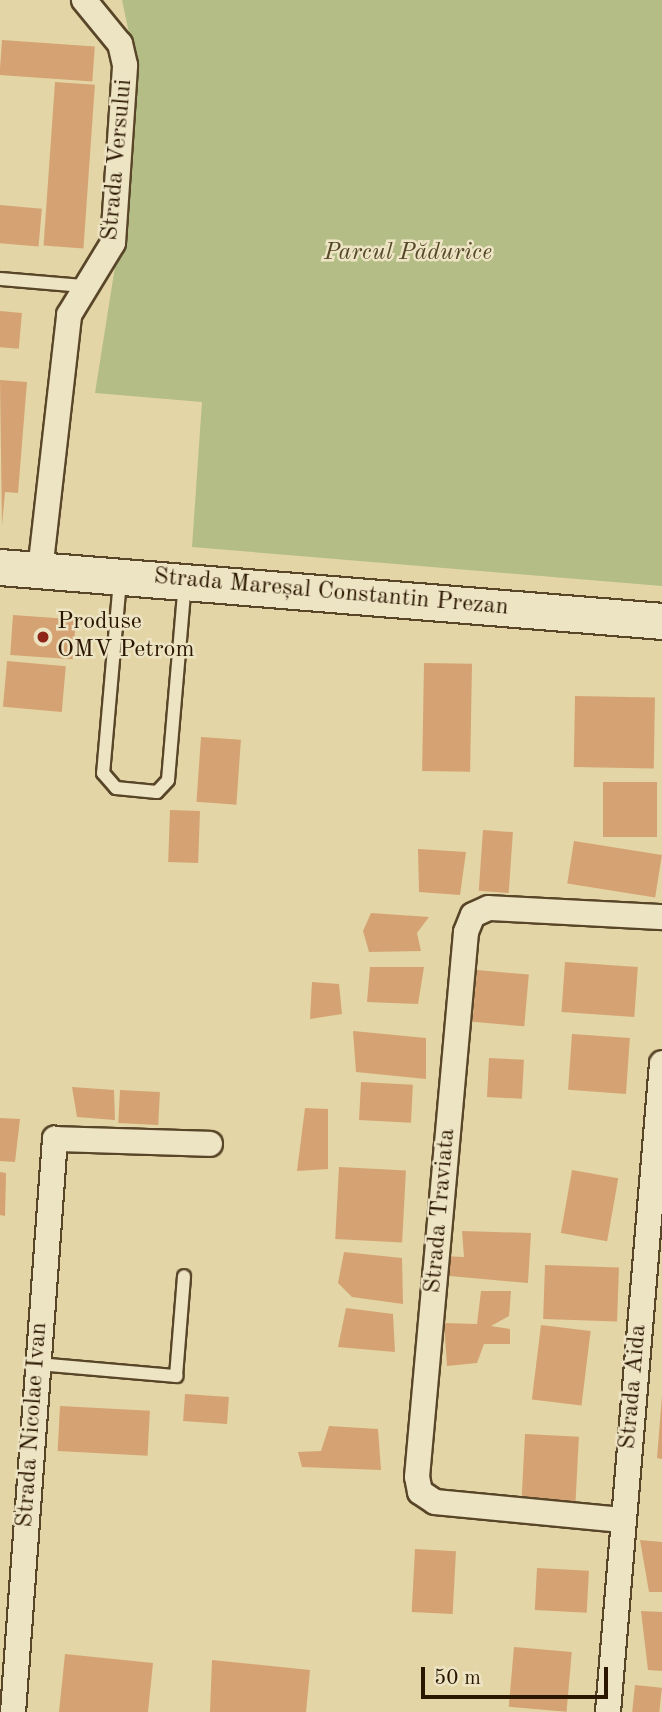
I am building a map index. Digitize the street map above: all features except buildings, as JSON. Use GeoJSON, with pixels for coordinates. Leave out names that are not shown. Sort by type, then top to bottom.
{"type":"FeatureCollection","features":[{"type":"Feature","properties":{"kind":"main road","name":"Strada Mareșal Constantin Prezan"},"geometry":{"type":"LineString","coordinates":[[0,566],[662,621]]}},
{"type":"Feature","properties":{"kind":"street","name":"Strada Versului"},"geometry":{"type":"LineString","coordinates":[[40,570],[59,376],[69,315],[83,286],[113,243],[125,65],[121,44],[84,0]]}},
{"type":"Feature","properties":{"kind":"street","name":"Strada Traviata"},"geometry":{"type":"LineString","coordinates":[[622,1520],[435,1502],[420,1492],[417,1477],[466,932],[473,915],[489,908],[662,917]]}},
{"type":"Feature","properties":{"kind":"street","name":"Strada Aida"},"geometry":{"type":"LineString","coordinates":[[608,1712],[662,1063]]}},
{"type":"Feature","properties":{"kind":"street","name":"Strada Nicolae Ivan"},"geometry":{"type":"LineString","coordinates":[[13,1712],[55,1139],[210,1144]]}},
{"type":"Feature","properties":{"kind":"lane"},"geometry":{"type":"LineString","coordinates":[[0,279],[83,286]]}},
{"type":"Feature","properties":{"kind":"lane"},"geometry":{"type":"LineString","coordinates":[[121,576],[103,773],[116,788],[157,792],[168,780],[185,580]]}},
{"type":"Feature","properties":{"kind":"lane"},"geometry":{"type":"LineString","coordinates":[[38,1364],[176,1376],[184,1276]]}},
{"type":"Feature","properties":{"kind":"green space","name":"Parcul Pădurice"},"geometry":{"type":"Polygon","coordinates":[[[122,0],[662,0],[662,586],[192,547],[202,402],[95,393],[117,254],[133,52],[122,0]]]}},
{"type":"Feature","properties":{"kind":"place","name":"Produse OMV Petrom"},"geometry":{"type":"Point","coordinates":[43,637]}}]}
